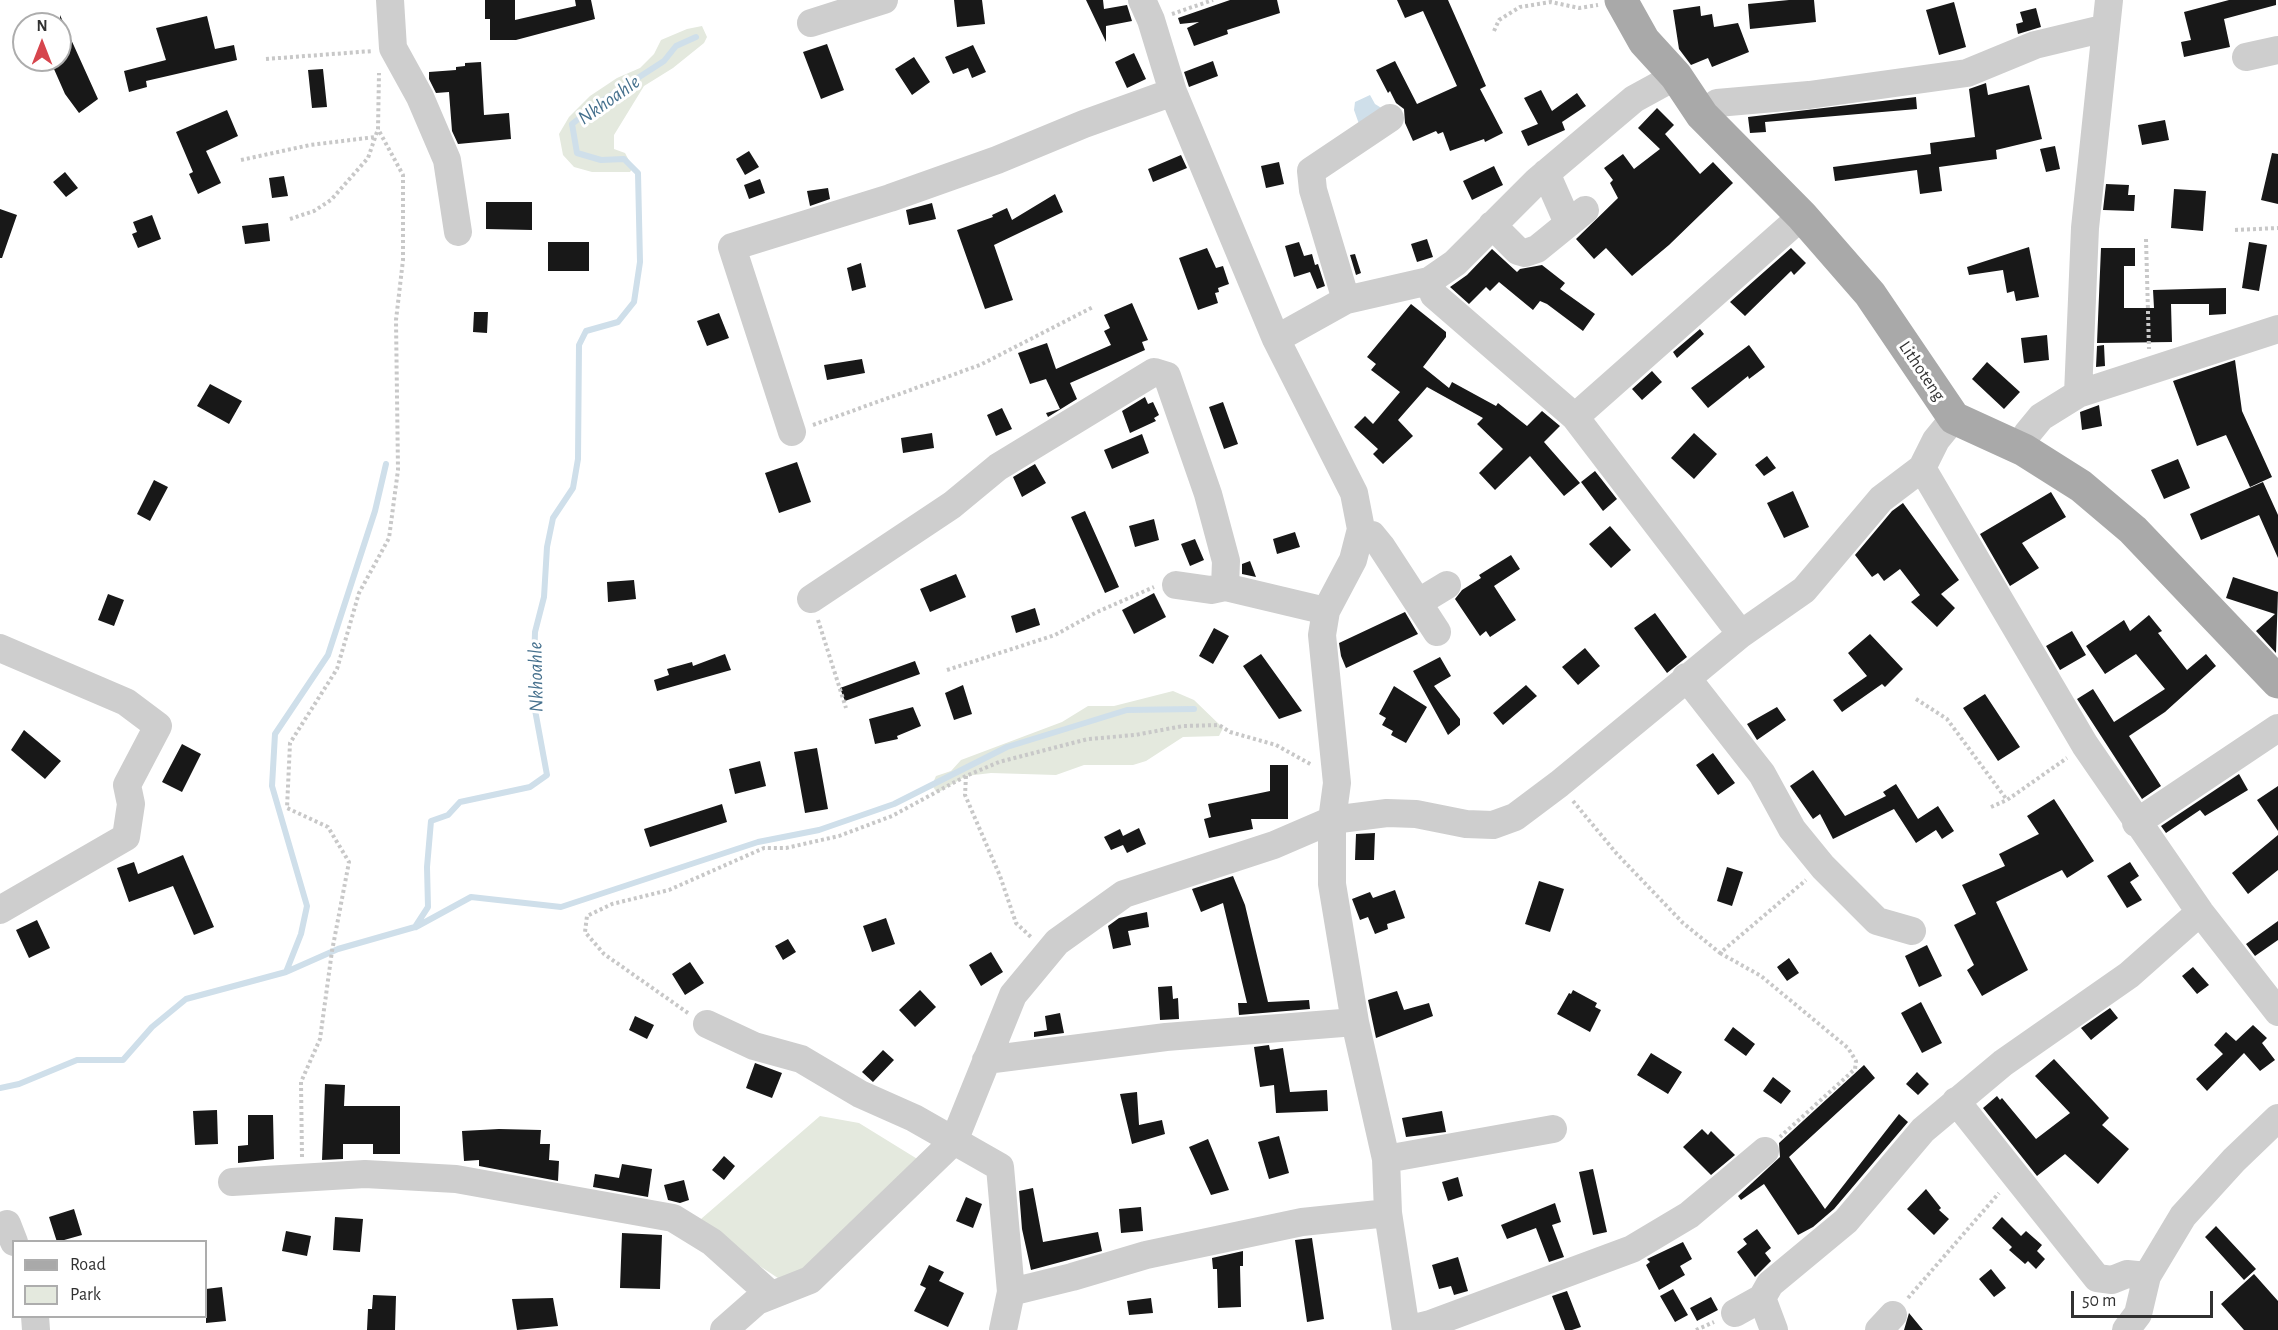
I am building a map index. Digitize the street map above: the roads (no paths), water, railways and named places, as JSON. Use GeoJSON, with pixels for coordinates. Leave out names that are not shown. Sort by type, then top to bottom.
{"type":"FeatureCollection","features":[{"type":"Feature","properties":{"kind":"main road","name":"Lithoteng"},"geometry":{"type":"LineString","coordinates":[[1611,2],[1676,76],[1702,115],[1802,216],[1870,294],[1954,418],[2024,450],[2081,486],[2133,530],[2278,682]]}},
{"type":"Feature","properties":{"kind":"street"},"geometry":{"type":"LineString","coordinates":[[390,0],[386,49],[420,97],[447,160],[458,232]]}},
{"type":"Feature","properties":{"kind":"street"},"geometry":{"type":"LineString","coordinates":[[811,23],[884,0]]}},
{"type":"Feature","properties":{"kind":"street"},"geometry":{"type":"LineString","coordinates":[[2078,394],[2085,228],[2109,0]]}},
{"type":"Feature","properties":{"kind":"street"},"geometry":{"type":"LineString","coordinates":[[1147,10],[1173,92],[1276,339],[1354,493],[1360,534],[1353,560],[1335,589],[1326,611],[1322,635],[1337,783],[1332,820],[1332,884],[1354,1022],[1386,1159],[1388,1213],[1406,1330],[1430,1324],[1632,1249],[1689,1215],[1765,1151]]}},
{"type":"Feature","properties":{"kind":"street"},"geometry":{"type":"LineString","coordinates":[[1702,115],[1717,103],[1809,95],[1967,74],[2035,45],[2106,28]]}},
{"type":"Feature","properties":{"kind":"street"},"geometry":{"type":"LineString","coordinates":[[2246,57],[2278,50]]}},
{"type":"Feature","properties":{"kind":"street"},"geometry":{"type":"LineString","coordinates":[[1276,339],[1346,300],[1429,280],[1455,263],[1546,173],[1634,99],[1676,76]]}},
{"type":"Feature","properties":{"kind":"street"},"geometry":{"type":"LineString","coordinates":[[792,432],[732,247],[890,198],[998,160],[1084,124],[1173,92]]}},
{"type":"Feature","properties":{"kind":"street"},"geometry":{"type":"LineString","coordinates":[[1346,300],[1313,190],[1311,171],[1390,118]]}},
{"type":"Feature","properties":{"kind":"street"},"geometry":{"type":"LineString","coordinates":[[1492,225],[1518,251],[1525,253],[1537,249],[1576,216],[1546,173]]}},
{"type":"Feature","properties":{"kind":"street"},"geometry":{"type":"LineString","coordinates":[[1575,417],[1802,216]]}},
{"type":"Feature","properties":{"kind":"street"},"geometry":{"type":"LineString","coordinates":[[1429,280],[1434,295],[1575,417],[1741,634]]}},
{"type":"Feature","properties":{"kind":"street"},"geometry":{"type":"LineString","coordinates":[[2024,450],[2027,434],[2041,417],[2078,394],[2278,329]]}},
{"type":"Feature","properties":{"kind":"street"},"geometry":{"type":"LineString","coordinates":[[811,599],[952,505],[998,467],[1154,372],[1167,376],[1208,494],[1226,561],[1225,587]]}},
{"type":"Feature","properties":{"kind":"street"},"geometry":{"type":"LineString","coordinates":[[724,1330],[757,1301],[810,1280],[954,1141],[1013,995],[1057,942],[1124,894],[1274,845],[1332,820],[1387,813],[1416,814],[1466,824],[1493,825],[1515,817],[1559,784],[1686,677],[1741,634],[1804,590],[1881,499],[1922,468],[1936,440],[1954,418]]}},
{"type":"Feature","properties":{"kind":"street"},"geometry":{"type":"LineString","coordinates":[[1922,468],[2085,745],[2136,823],[2200,912],[2278,1012]]}},
{"type":"Feature","properties":{"kind":"street"},"geometry":{"type":"LineString","coordinates":[[1360,534],[1372,535],[1437,632]]}},
{"type":"Feature","properties":{"kind":"street"},"geometry":{"type":"LineString","coordinates":[[1176,585],[1211,590],[1225,587],[1326,611]]}},
{"type":"Feature","properties":{"kind":"street"},"geometry":{"type":"LineString","coordinates":[[1419,602],[1447,585]]}},
{"type":"Feature","properties":{"kind":"street"},"geometry":{"type":"LineString","coordinates":[[0,648],[126,702],[158,726],[127,785],[131,804],[126,837],[0,910]]}},
{"type":"Feature","properties":{"kind":"street"},"geometry":{"type":"LineString","coordinates":[[1686,677],[1762,774],[1792,829],[1823,867],[1877,921],[1912,931]]}},
{"type":"Feature","properties":{"kind":"street"},"geometry":{"type":"LineString","coordinates":[[2136,823],[2278,728]]}},
{"type":"Feature","properties":{"kind":"street"},"geometry":{"type":"LineString","coordinates":[[1735,1313],[1762,1298],[1770,1284],[1846,1221],[1923,1130],[1956,1101],[2003,1063],[2129,975],[2200,912]]}},
{"type":"Feature","properties":{"kind":"street"},"geometry":{"type":"LineString","coordinates":[[986,1060],[1166,1037],[1354,1022]]}},
{"type":"Feature","properties":{"kind":"street"},"geometry":{"type":"LineString","coordinates":[[707,1024],[754,1046],[801,1059],[860,1094],[914,1118],[1000,1167],[1011,1292],[1003,1330]]}},
{"type":"Feature","properties":{"kind":"street"},"geometry":{"type":"LineString","coordinates":[[1956,1101],[2013,1176],[2097,1278],[2112,1280],[2127,1274],[2147,1276]]}},
{"type":"Feature","properties":{"kind":"street"},"geometry":{"type":"LineString","coordinates":[[2140,1325],[2147,1276],[2183,1216],[2234,1160],[2278,1118]]}},
{"type":"Feature","properties":{"kind":"street"},"geometry":{"type":"LineString","coordinates":[[1386,1159],[1553,1129]]}},
{"type":"Feature","properties":{"kind":"street"},"geometry":{"type":"LineString","coordinates":[[232,1182],[365,1174],[456,1179],[673,1218],[712,1242],[771,1295]]}},
{"type":"Feature","properties":{"kind":"street"},"geometry":{"type":"LineString","coordinates":[[1011,1292],[1157,1252],[1302,1222],[1388,1213]]}},
{"type":"Feature","properties":{"kind":"street"},"geometry":{"type":"LineString","coordinates":[[1762,1298],[1774,1330]]}},
{"type":"Feature","properties":{"kind":"waterway","name":"Nkhoahle"},"geometry":{"type":"LineString","coordinates":[[0,1088],[19,1084],[77,1060],[123,1060],[152,1027],[186,999],[286,972],[338,949],[415,927],[428,907],[427,867],[431,821],[448,815],[460,802],[530,787],[547,775],[533,699],[535,632],[544,597],[547,547],[553,518],[573,488],[578,459],[579,345],[586,331],[618,322],[634,302],[640,262],[638,173],[624,159],[601,160],[577,153],[572,124],[599,103],[664,61],[676,46],[696,37]]}},
{"type":"Feature","properties":{"kind":"waterway"},"geometry":{"type":"LineString","coordinates":[[286,972],[301,934],[307,906],[272,786],[275,734],[328,655],[375,511],[386,464]]}},
{"type":"Feature","properties":{"kind":"waterway"},"geometry":{"type":"LineString","coordinates":[[416,927],[471,897],[561,907],[758,842],[819,830],[894,804],[1007,747],[1127,710],[1194,709]]}}]}
